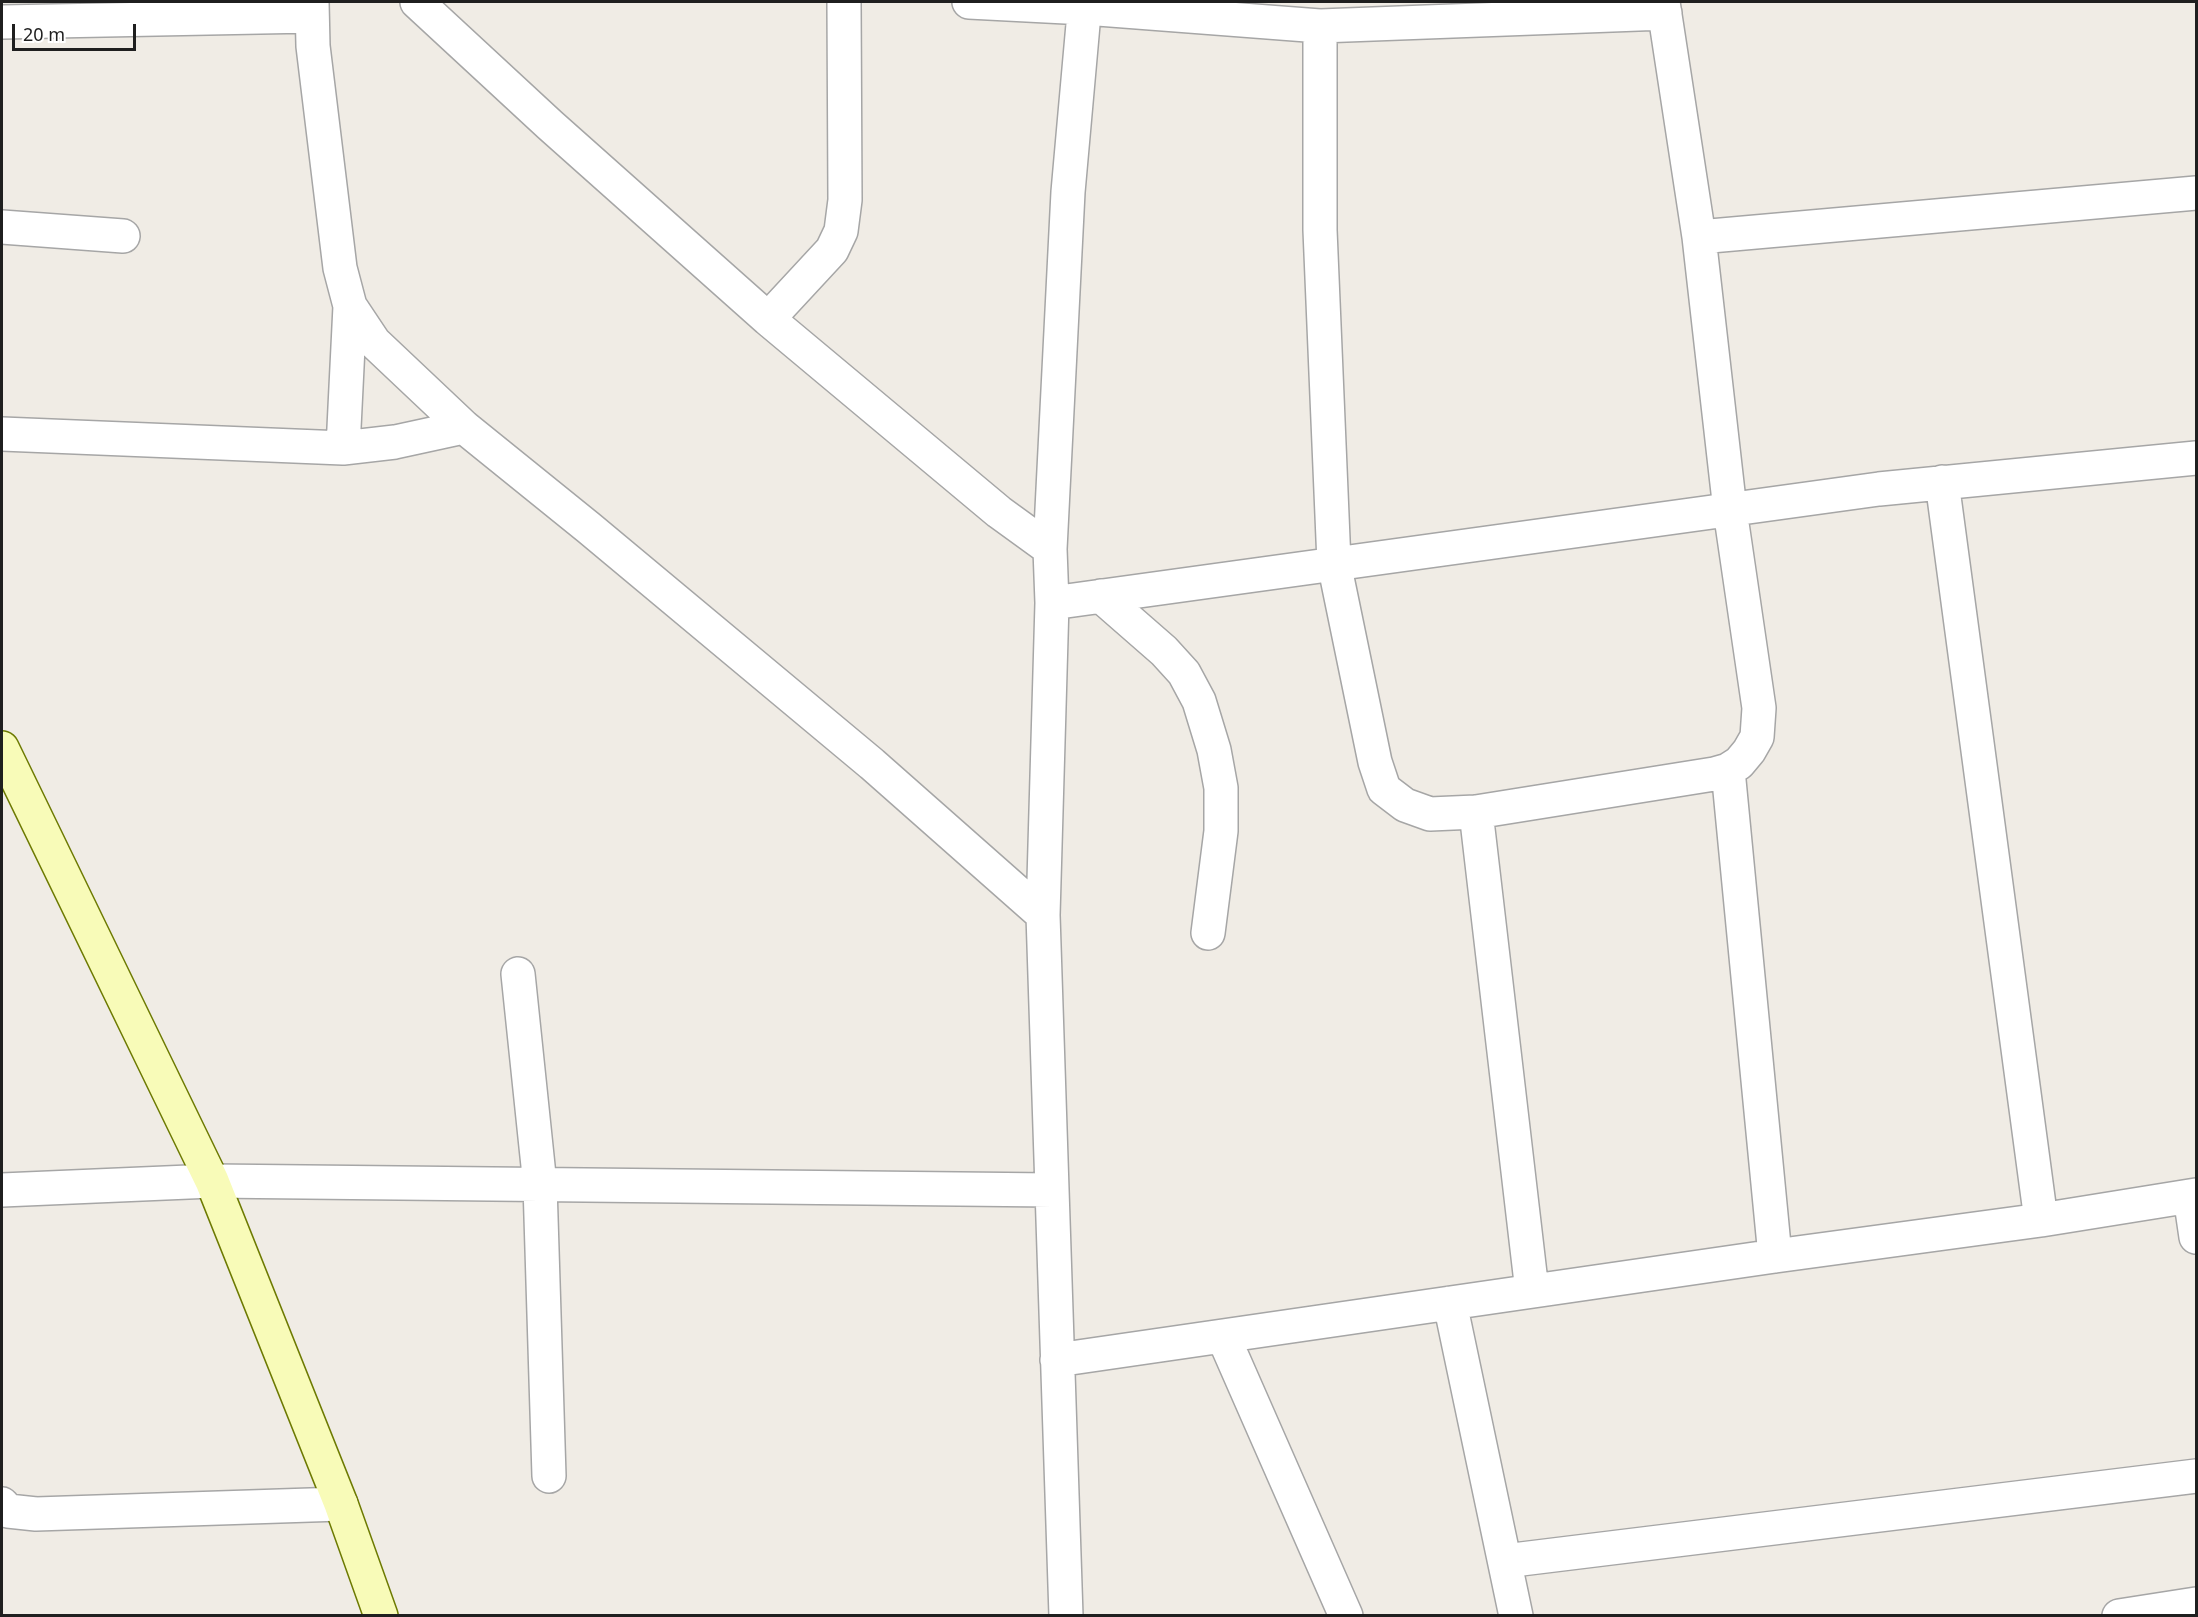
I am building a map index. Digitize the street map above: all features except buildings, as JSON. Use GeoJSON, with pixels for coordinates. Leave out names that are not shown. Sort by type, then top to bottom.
{"type":"FeatureCollection","features":[{"type":"Feature","properties":{"kind":"street"},"geometry":{"type":"LineString","coordinates":[[417,2],[550,125],[768,319],[999,512],[1050,549]]}},
{"type":"Feature","properties":{"kind":"street"},"geometry":{"type":"LineString","coordinates":[[768,319],[832,250],[840,231],[845,200],[844,2]]}},
{"type":"Feature","properties":{"kind":"street"},"geometry":{"type":"LineString","coordinates":[[969,2],[1085,5],[1320,26],[1664,7],[1699,237],[1731,510],[1759,708],[1757,737],[1739,763],[1728,770],[1476,812],[1430,814],[1406,805],[1384,789],[1375,762],[1334,563],[1320,230],[1320,26]]}},
{"type":"Feature","properties":{"kind":"street"},"geometry":{"type":"LineString","coordinates":[[1066,1616],[1043,915],[1052,603],[1050,549],[1068,192],[1085,5]]}},
{"type":"Feature","properties":{"kind":"street"},"geometry":{"type":"LineString","coordinates":[[2,22],[312,9],[313,46],[340,268],[350,306],[343,448]]}},
{"type":"Feature","properties":{"kind":"street"},"geometry":{"type":"LineString","coordinates":[[1699,237],[2196,193]]}},
{"type":"Feature","properties":{"kind":"street"},"geometry":{"type":"LineString","coordinates":[[2,227],[123,236]]}},
{"type":"Feature","properties":{"kind":"street"},"geometry":{"type":"LineString","coordinates":[[350,306],[374,342],[464,427],[863,756],[1043,915]]}},
{"type":"Feature","properties":{"kind":"street"},"geometry":{"type":"LineString","coordinates":[[2,435],[343,448],[394,442],[464,427]]}},
{"type":"Feature","properties":{"kind":"street"},"geometry":{"type":"LineString","coordinates":[[1052,603],[1942,482],[2196,458]]}},
{"type":"Feature","properties":{"kind":"street"},"geometry":{"type":"LineString","coordinates":[[1942,482],[2041,1220]]}},
{"type":"Feature","properties":{"kind":"street"},"geometry":{"type":"LineString","coordinates":[[1101,596],[1164,651],[1184,673],[1199,701],[1214,750],[1221,788],[1221,831],[1208,933]]}},
{"type":"Feature","properties":{"kind":"street"},"geometry":{"type":"LineString","coordinates":[[6,767],[212,1181],[341,1504],[381,1616]]}},
{"type":"Feature","properties":{"kind":"street"},"geometry":{"type":"LineString","coordinates":[[1728,770],[1775,1256]]}},
{"type":"Feature","properties":{"kind":"street"},"geometry":{"type":"LineString","coordinates":[[1476,812],[1532,1291]]}},
{"type":"Feature","properties":{"kind":"street"},"geometry":{"type":"LineString","coordinates":[[518,975],[540,1185],[549,1476]]}},
{"type":"Feature","properties":{"kind":"street"},"geometry":{"type":"LineString","coordinates":[[2,1190],[212,1181],[1052,1190]]}},
{"type":"Feature","properties":{"kind":"street"},"geometry":{"type":"LineString","coordinates":[[1057,1359],[2041,1220],[2193,1195],[2196,1237]]}},
{"type":"Feature","properties":{"kind":"street"},"geometry":{"type":"LineString","coordinates":[[1450,1303],[1516,1616]]}},
{"type":"Feature","properties":{"kind":"street"},"geometry":{"type":"LineString","coordinates":[[1223,1336],[1346,1616]]}},
{"type":"Feature","properties":{"kind":"street"},"geometry":{"type":"LineString","coordinates":[[1505,1561],[2196,1476]]}},
{"type":"Feature","properties":{"kind":"street"},"geometry":{"type":"LineString","coordinates":[[2,1504],[8,1511],[36,1514],[341,1504]]}},
{"type":"Feature","properties":{"kind":"street"},"geometry":{"type":"LineString","coordinates":[[2119,1616],[2196,1604]]}}]}
